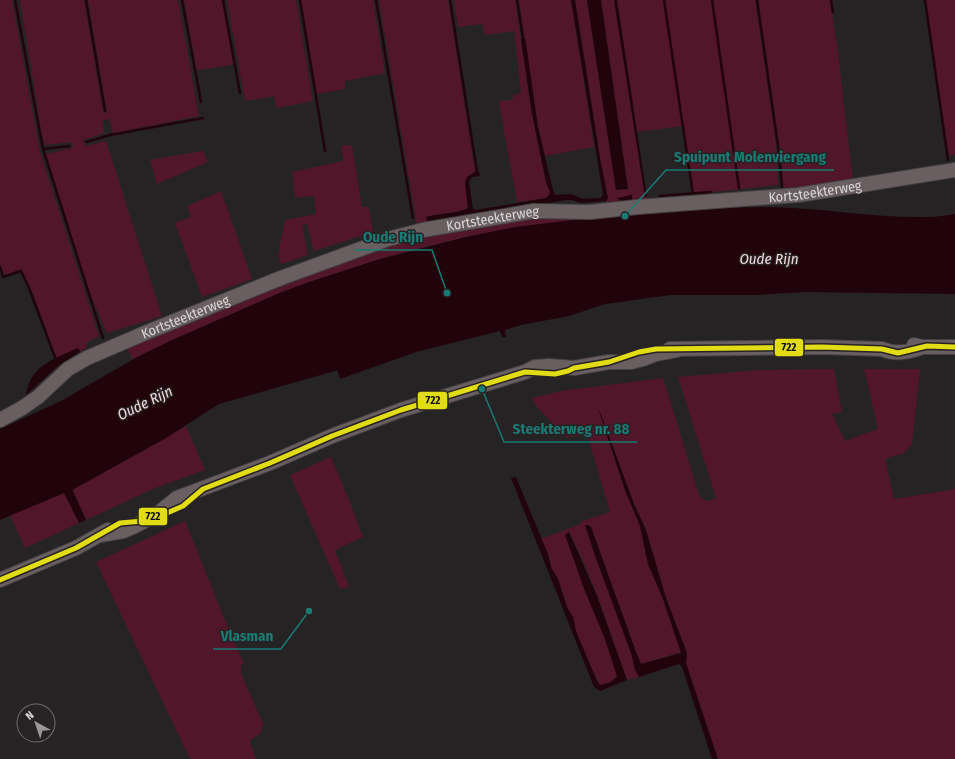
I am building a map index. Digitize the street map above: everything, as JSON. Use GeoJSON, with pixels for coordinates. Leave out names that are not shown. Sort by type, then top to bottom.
{"type":"FeatureCollection","features":[{"type":"Feature","properties":{"kind":"main road","name":"Kortsteekterweg"},"geometry":{"type":"LineString","coordinates":[[0,420],[38,397],[68,369],[87,358],[281,278],[402,235],[534,211],[590,212],[798,195],[955,170]]}},
{"type":"Feature","properties":{"kind":"main road"},"geometry":{"type":"LineString","coordinates":[[0,580],[76,548],[120,523],[143,521],[156,515],[177,498],[270,463],[332,436],[394,413],[525,372],[535,367],[549,366],[574,368],[609,362],[631,362],[656,354],[678,350],[822,347],[882,349],[891,346],[912,344],[923,347],[955,347]]}},
{"type":"Feature","properties":{"kind":"shaded area"},"geometry":{"type":"Polygon","coordinates":[[[0,0],[12,0],[40,152],[99,336],[86,343],[87,347],[80,352],[78,348],[57,358],[30,286],[21,269],[5,275],[0,264],[0,0]]]}},
{"type":"Feature","properties":{"kind":"shaded area"},"geometry":{"type":"Polygon","coordinates":[[[20,0],[84,0],[103,112],[107,113],[88,0],[178,0],[199,116],[113,133],[109,119],[102,121],[104,133],[83,140],[85,146],[106,141],[162,316],[107,333],[89,291],[46,154],[73,148],[72,142],[45,145],[42,135],[20,0]]]}},
{"type":"Feature","properties":{"kind":"shaded area"},"geometry":{"type":"Polygon","coordinates":[[[184,0],[222,0],[233,65],[197,70],[184,0]]]}},
{"type":"Feature","properties":{"kind":"shaded area"},"geometry":{"type":"Polygon","coordinates":[[[227,0],[296,0],[313,101],[276,108],[274,96],[245,101],[227,0]]]}},
{"type":"Feature","properties":{"kind":"shaded area"},"geometry":{"type":"Polygon","coordinates":[[[301,0],[373,0],[385,73],[345,81],[345,89],[317,94],[301,0]]]}},
{"type":"Feature","properties":{"kind":"shaded area"},"geometry":{"type":"Polygon","coordinates":[[[379,0],[448,0],[475,172],[467,177],[465,183],[468,208],[426,217],[428,224],[417,225],[379,0]]]}},
{"type":"Feature","properties":{"kind":"shaded area"},"geometry":{"type":"Polygon","coordinates":[[[454,0],[515,0],[532,114],[546,182],[550,192],[546,198],[517,202],[499,101],[513,100],[513,95],[521,93],[514,31],[485,35],[482,24],[458,27],[454,0]]]}},
{"type":"Feature","properties":{"kind":"shaded area"},"geometry":{"type":"Polygon","coordinates":[[[519,0],[571,0],[594,147],[545,156],[538,127],[519,0]]]}},
{"type":"Feature","properties":{"kind":"shaded area"},"geometry":{"type":"Polygon","coordinates":[[[575,0],[587,0],[616,190],[628,189],[601,0],[614,0],[645,197],[650,197],[649,202],[609,207],[606,201],[608,198],[600,158],[575,0]]]}},
{"type":"Feature","properties":{"kind":"shaded area"},"geometry":{"type":"Polygon","coordinates":[[[617,0],[755,0],[776,143],[778,185],[693,194],[682,126],[637,132],[617,0]]]}},
{"type":"Feature","properties":{"kind":"shaded area"},"geometry":{"type":"Polygon","coordinates":[[[758,0],[830,0],[838,52],[853,181],[784,188],[779,143],[758,0]]]}},
{"type":"Feature","properties":{"kind":"shaded area"},"geometry":{"type":"Polygon","coordinates":[[[926,0],[955,0],[955,155],[949,156],[926,0]]]}},
{"type":"Feature","properties":{"kind":"shaded area"},"geometry":{"type":"Polygon","coordinates":[[[352,145],[362,207],[369,207],[373,232],[314,251],[307,224],[302,225],[308,255],[281,264],[278,255],[285,220],[316,214],[314,196],[295,198],[292,172],[343,161],[341,146],[352,145]]]}},
{"type":"Feature","properties":{"kind":"shaded area"},"geometry":{"type":"Polygon","coordinates":[[[203,151],[208,162],[157,184],[150,160],[203,151]]]}},
{"type":"Feature","properties":{"kind":"shaded area"},"geometry":{"type":"Polygon","coordinates":[[[221,191],[252,279],[202,297],[175,223],[191,217],[187,206],[221,191]]]}},
{"type":"Feature","properties":{"kind":"shaded area"},"geometry":{"type":"Polygon","coordinates":[[[679,211],[579,220],[466,237],[424,247],[380,259],[282,292],[202,327],[133,360],[126,345],[282,282],[410,236],[525,216],[679,211]]]}},
{"type":"Feature","properties":{"kind":"shaded area"},"geometry":{"type":"Polygon","coordinates":[[[834,369],[842,412],[832,414],[845,441],[878,429],[864,369],[920,369],[912,444],[904,453],[885,459],[894,499],[955,489],[955,759],[718,759],[686,663],[687,653],[666,598],[646,530],[634,504],[599,411],[625,490],[640,526],[648,564],[663,599],[681,652],[641,664],[591,527],[632,656],[635,670],[639,677],[627,680],[594,586],[569,532],[565,535],[585,591],[605,639],[617,676],[614,680],[600,685],[576,631],[573,617],[567,607],[558,579],[551,567],[548,554],[541,539],[578,525],[582,521],[610,512],[587,434],[567,438],[537,407],[532,398],[561,391],[663,378],[699,495],[702,499],[709,501],[716,498],[678,377],[759,370],[834,369]]]}},
{"type":"Feature","properties":{"kind":"shaded area"},"geometry":{"type":"Polygon","coordinates":[[[186,426],[205,470],[155,488],[86,520],[73,491],[74,489],[186,426]]]}},
{"type":"Feature","properties":{"kind":"shaded area"},"geometry":{"type":"Polygon","coordinates":[[[331,457],[363,537],[335,550],[349,587],[340,589],[290,475],[331,457]]]}},
{"type":"Feature","properties":{"kind":"shaded area"},"geometry":{"type":"Polygon","coordinates":[[[64,493],[79,523],[25,548],[10,515],[64,493]]]}},
{"type":"Feature","properties":{"kind":"shaded area"},"geometry":{"type":"Polygon","coordinates":[[[185,521],[233,640],[244,663],[241,665],[241,674],[263,724],[260,734],[250,740],[256,759],[190,759],[96,562],[185,521]]]}},
{"type":"Feature","properties":{"kind":"water"},"geometry":{"type":"Polygon","coordinates":[[[571,0],[575,0],[600,158],[608,198],[606,201],[581,203],[566,200],[428,224],[426,217],[468,208],[465,183],[467,177],[475,172],[479,172],[480,176],[472,177],[469,182],[473,209],[476,210],[546,198],[549,195],[550,192],[546,182],[532,114],[521,39],[523,38],[525,38],[538,127],[554,194],[571,194],[583,199],[600,198],[603,195],[571,0]]]}},
{"type":"Feature","properties":{"kind":"water"},"geometry":{"type":"Polygon","coordinates":[[[587,0],[601,0],[628,189],[616,190],[587,0]]]}},
{"type":"Feature","properties":{"kind":"water"},"geometry":{"type":"Polygon","coordinates":[[[614,0],[617,0],[647,197],[645,197],[614,0]]]}},
{"type":"Feature","properties":{"kind":"water"},"geometry":{"type":"Polygon","coordinates":[[[632,195],[632,201],[621,202],[617,198],[632,195]]]}},
{"type":"Feature","properties":{"kind":"water"},"geometry":{"type":"Polygon","coordinates":[[[770,207],[907,217],[931,217],[955,214],[955,294],[806,292],[755,295],[671,295],[605,304],[569,316],[521,325],[505,330],[506,337],[502,337],[500,331],[416,352],[340,379],[337,370],[219,404],[166,438],[74,489],[73,491],[86,520],[79,523],[64,493],[0,520],[0,429],[61,401],[137,357],[282,292],[380,259],[466,237],[515,227],[627,212],[629,216],[715,208],[770,207]]]}},
{"type":"Feature","properties":{"kind":"water"},"geometry":{"type":"Polygon","coordinates":[[[78,348],[80,352],[58,366],[26,395],[28,385],[32,377],[44,364],[78,348]]]}},
{"type":"Feature","properties":{"kind":"water"},"geometry":{"type":"Polygon","coordinates":[[[599,411],[634,504],[646,530],[666,598],[687,653],[686,663],[718,759],[712,759],[682,667],[679,664],[639,677],[635,670],[632,656],[595,556],[585,525],[591,527],[641,664],[681,653],[663,599],[648,564],[640,526],[625,490],[599,411]]]}},
{"type":"Feature","properties":{"kind":"water"},"geometry":{"type":"Polygon","coordinates":[[[516,477],[548,554],[551,567],[558,579],[567,607],[573,617],[576,631],[597,681],[600,685],[605,684],[612,681],[617,676],[605,639],[585,591],[565,535],[569,532],[597,596],[627,680],[600,691],[594,687],[511,478],[516,477]]]}},
{"type":"Feature","properties":{"kind":"waterway"},"geometry":{"type":"LineString","coordinates":[[15,0],[43,149],[103,338]]}},
{"type":"Feature","properties":{"kind":"waterway"},"geometry":{"type":"LineString","coordinates":[[86,0],[105,111]]}},
{"type":"Feature","properties":{"kind":"waterway"},"geometry":{"type":"LineString","coordinates":[[182,0],[201,102]]}},
{"type":"Feature","properties":{"kind":"waterway"},"geometry":{"type":"LineString","coordinates":[[223,0],[240,93]]}},
{"type":"Feature","properties":{"kind":"waterway"},"geometry":{"type":"LineString","coordinates":[[300,0],[325,151]]}},
{"type":"Feature","properties":{"kind":"waterway"},"geometry":{"type":"LineString","coordinates":[[376,0],[413,218]]}},
{"type":"Feature","properties":{"kind":"waterway"},"geometry":{"type":"LineString","coordinates":[[450,0],[477,172]]}},
{"type":"Feature","properties":{"kind":"waterway"},"geometry":{"type":"LineString","coordinates":[[517,0],[523,38]]}},
{"type":"Feature","properties":{"kind":"waterway"},"geometry":{"type":"LineString","coordinates":[[664,0],[693,194]]}},
{"type":"Feature","properties":{"kind":"waterway"},"geometry":{"type":"LineString","coordinates":[[712,0],[739,188]]}},
{"type":"Feature","properties":{"kind":"waterway"},"geometry":{"type":"LineString","coordinates":[[757,0],[779,153],[782,187]]}},
{"type":"Feature","properties":{"kind":"waterway"},"geometry":{"type":"LineString","coordinates":[[831,0],[833,12]]}},
{"type":"Feature","properties":{"kind":"waterway"},"geometry":{"type":"LineString","coordinates":[[925,0],[948,160]]}},
{"type":"Feature","properties":{"kind":"waterway"},"geometry":{"type":"LineString","coordinates":[[86,142],[110,135],[203,118]]}},
{"type":"Feature","properties":{"kind":"waterway"},"geometry":{"type":"LineString","coordinates":[[43,149],[69,146]]}},
{"type":"Feature","properties":{"kind":"waterway"},"geometry":{"type":"LineString","coordinates":[[660,196],[711,192]]}},
{"type":"Feature","properties":{"kind":"waterway"},"geometry":{"type":"LineString","coordinates":[[0,267],[3,277],[21,271],[29,288],[56,360]]}},
{"type":"Feature","properties":{"kind":"transit line","name":"722"},"geometry":{"type":"LineString","coordinates":[[0,580],[76,548],[120,523],[143,521],[156,515],[167,513],[183,506],[203,489],[270,463],[332,436],[401,410],[525,372],[555,374],[574,368],[609,362],[639,352],[656,349],[822,347],[882,349],[898,353],[927,346],[955,347]]}},
{"type":"Feature","properties":{"kind":"place","name":"Spuipunt Molenviergang"},"geometry":{"type":"Point","coordinates":[625,216]}},
{"type":"Feature","properties":{"kind":"place","name":"Oude Rijn"},"geometry":{"type":"Point","coordinates":[447,293]}},
{"type":"Feature","properties":{"kind":"place","name":"Steekterweg nr. 88"},"geometry":{"type":"Point","coordinates":[482,389]}},
{"type":"Feature","properties":{"kind":"place","name":"Vlasman"},"geometry":{"type":"Point","coordinates":[309,611]}}]}
